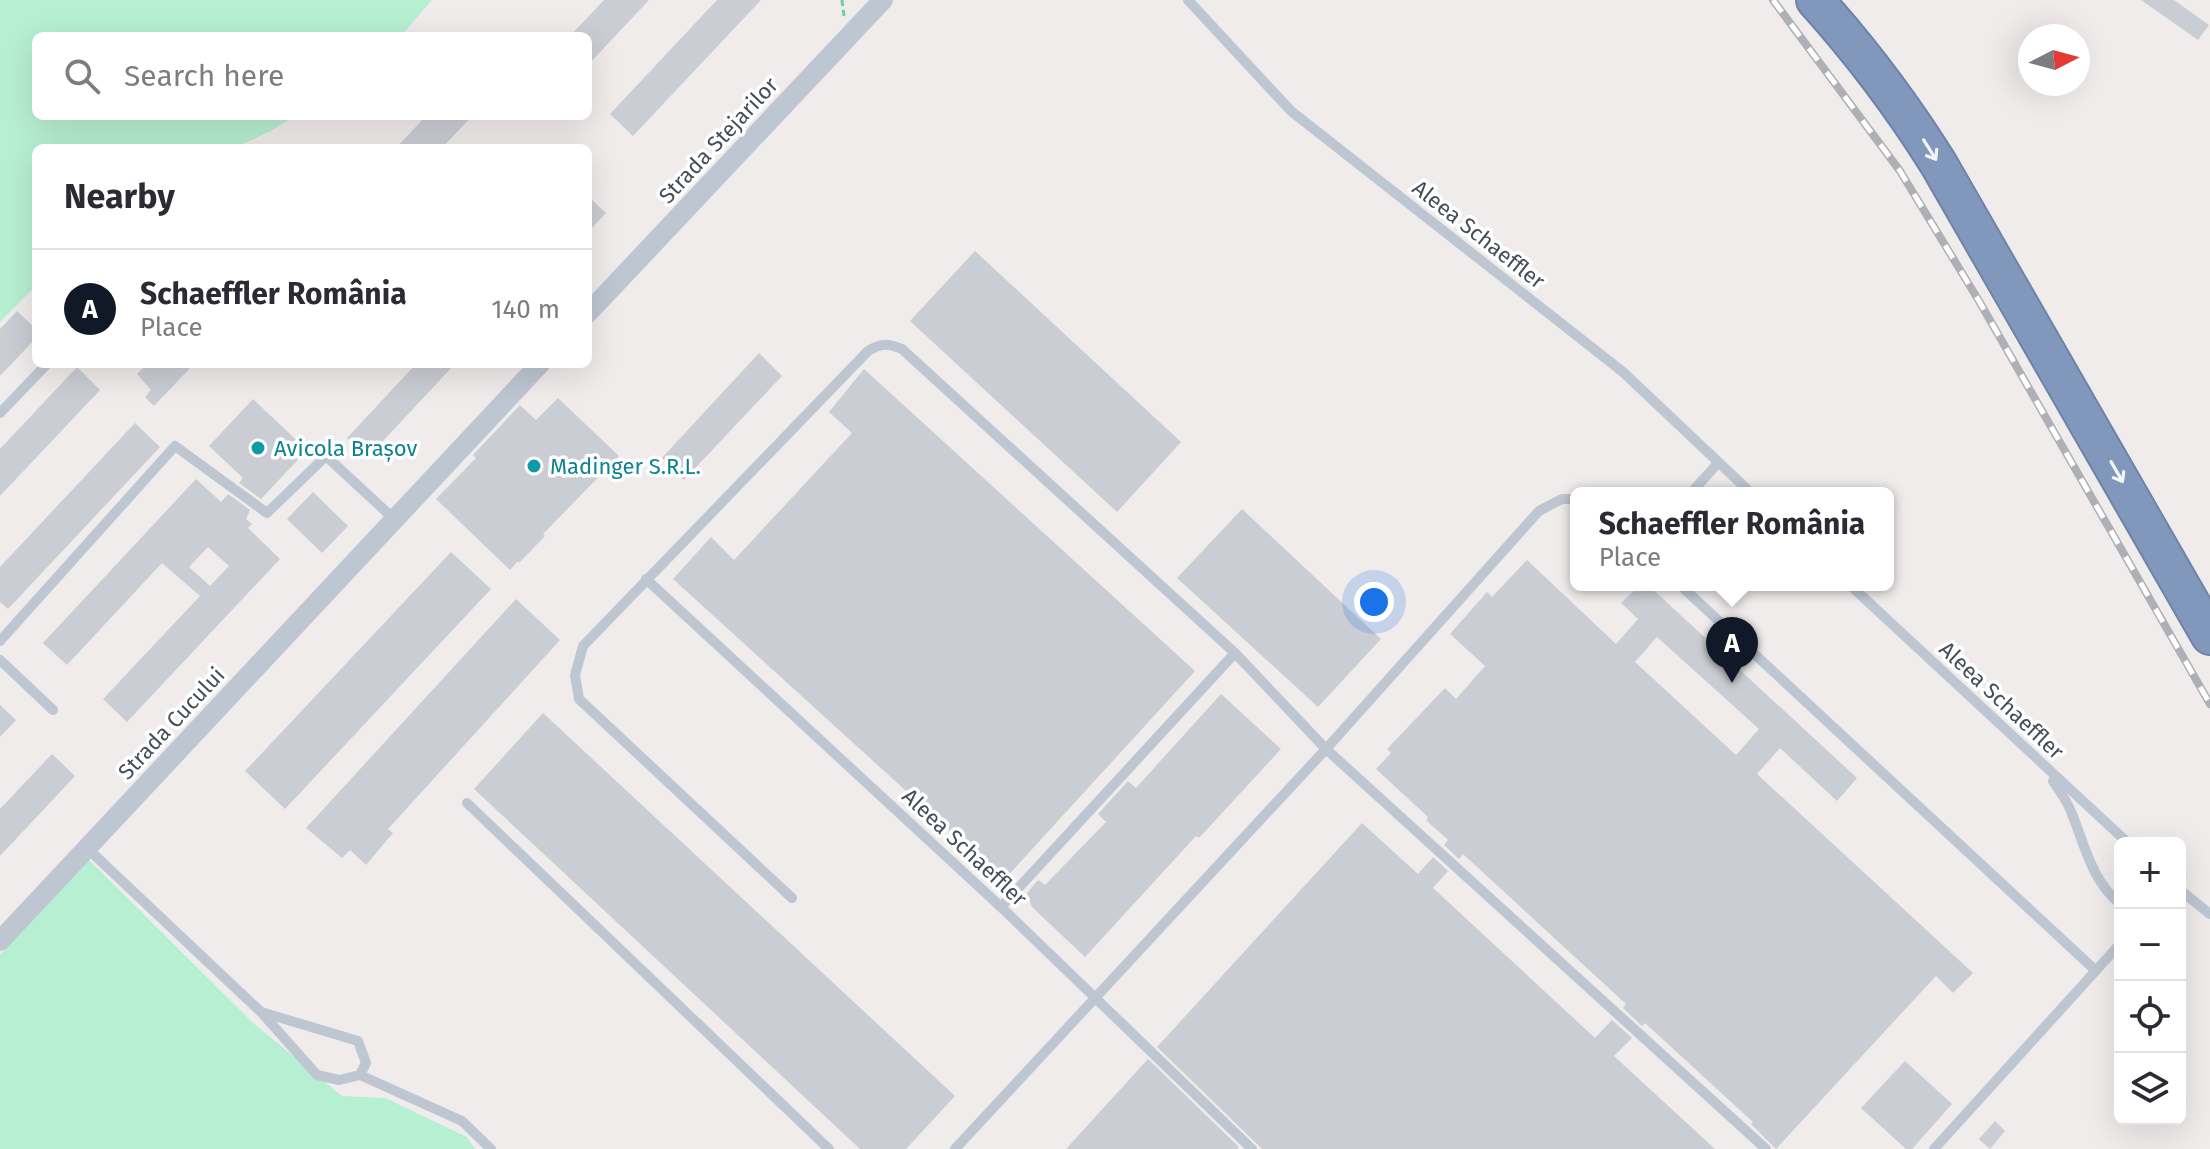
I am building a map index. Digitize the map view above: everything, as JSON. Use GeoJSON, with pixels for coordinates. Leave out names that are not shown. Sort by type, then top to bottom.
{"type":"FeatureCollection","features":[{"type":"Feature","properties":{"kind":"highway"},"geometry":{"type":"LineString","coordinates":[[1815,0],[1885,83],[1938,163],[2210,636]]}},
{"type":"Feature","properties":{"kind":"highway"},"geometry":{"type":"LineString","coordinates":[[1848,0],[1899,61],[1950,135],[2210,585]]}},
{"type":"Feature","properties":{"kind":"street","name":"Strada Stejarilor"},"geometry":{"type":"LineString","coordinates":[[592,309],[883,0]]}},
{"type":"Feature","properties":{"kind":"street"},"geometry":{"type":"LineString","coordinates":[[394,519],[536,368]]}},
{"type":"Feature","properties":{"kind":"street","name":"Strada Cucului"},"geometry":{"type":"LineString","coordinates":[[0,941],[394,519]]}},
{"type":"Feature","properties":{"kind":"lane","name":"Aleea Schaeffler"},"geometry":{"type":"LineString","coordinates":[[1188,0],[1291,111],[1623,372],[1744,487]]}},
{"type":"Feature","properties":{"kind":"lane"},"geometry":{"type":"LineString","coordinates":[[792,898],[579,699],[575,675],[583,646],[646,579],[868,351],[889,343],[902,349],[1235,653],[1326,749],[1766,1149]]}},
{"type":"Feature","properties":{"kind":"lane"},"geometry":{"type":"LineString","coordinates":[[0,413],[43,368]]}},
{"type":"Feature","properties":{"kind":"lane"},"geometry":{"type":"LineString","coordinates":[[0,641],[175,446],[267,513],[326,456],[394,519]]}},
{"type":"Feature","properties":{"kind":"lane"},"geometry":{"type":"LineString","coordinates":[[1696,487],[1718,463]]}},
{"type":"Feature","properties":{"kind":"lane"},"geometry":{"type":"LineString","coordinates":[[955,1149],[1326,749],[1539,511],[1562,499],[1570,499]]}},
{"type":"Feature","properties":{"kind":"lane","name":"Aleea Schaeffler"},"geometry":{"type":"LineString","coordinates":[[646,579],[1001,907],[1252,1149]]}},
{"type":"Feature","properties":{"kind":"lane"},"geometry":{"type":"LineString","coordinates":[[1686,591],[2095,970]]}},
{"type":"Feature","properties":{"kind":"lane","name":"Aleea Schaeffler"},"geometry":{"type":"LineString","coordinates":[[1856,591],[2121,837]]}},
{"type":"Feature","properties":{"kind":"lane"},"geometry":{"type":"LineString","coordinates":[[1001,907],[1235,653]]}},
{"type":"Feature","properties":{"kind":"lane"},"geometry":{"type":"LineString","coordinates":[[0,660],[53,710]]}},
{"type":"Feature","properties":{"kind":"lane"},"geometry":{"type":"LineString","coordinates":[[2042,765],[2073,815],[2080,840],[2099,879],[2114,899]]}},
{"type":"Feature","properties":{"kind":"lane"},"geometry":{"type":"LineString","coordinates":[[467,803],[829,1149]]}},
{"type":"Feature","properties":{"kind":"lane"},"geometry":{"type":"LineString","coordinates":[[87,848],[261,1012],[317,1075],[339,1080],[360,1075],[462,1121],[491,1149]]}},
{"type":"Feature","properties":{"kind":"lane"},"geometry":{"type":"LineString","coordinates":[[2186,895],[2210,914]]}},
{"type":"Feature","properties":{"kind":"lane"},"geometry":{"type":"LineString","coordinates":[[1934,1149],[2114,950]]}},
{"type":"Feature","properties":{"kind":"lane"},"geometry":{"type":"LineString","coordinates":[[261,1012],[358,1041],[366,1063],[360,1075]]}},
{"type":"Feature","properties":{"kind":"green space"},"geometry":{"type":"Polygon","coordinates":[[[0,0],[432,0],[404,32],[32,32],[32,120],[289,120],[243,144],[32,144],[32,290],[0,322],[0,0]]]}},
{"type":"Feature","properties":{"kind":"green space"},"geometry":{"type":"Polygon","coordinates":[[[89,860],[253,1023],[342,1096],[385,1098],[467,1137],[475,1149],[0,1149],[0,955],[89,860]]]}},
{"type":"Feature","properties":{"kind":"building"},"geometry":{"type":"Polygon","coordinates":[[[604,0],[649,0],[592,61],[592,32],[574,32],[604,0]]]}},
{"type":"Feature","properties":{"kind":"building"},"geometry":{"type":"Polygon","coordinates":[[[717,0],[761,0],[633,136],[610,114],[717,0]]]}},
{"type":"Feature","properties":{"kind":"building"},"geometry":{"type":"Polygon","coordinates":[[[2141,0],[2174,0],[2209,25],[2198,40],[2141,0]]]}},
{"type":"Feature","properties":{"kind":"building"},"geometry":{"type":"Polygon","coordinates":[[[422,120],[468,120],[446,144],[400,144],[422,120]]]}},
{"type":"Feature","properties":{"kind":"building"},"geometry":{"type":"Polygon","coordinates":[[[592,200],[606,213],[592,228],[592,200]]]}},
{"type":"Feature","properties":{"kind":"building"},"geometry":{"type":"Polygon","coordinates":[[[975,251],[1181,442],[1117,512],[910,321],[975,251]]]}},
{"type":"Feature","properties":{"kind":"building"},"geometry":{"type":"Polygon","coordinates":[[[17,311],[32,325],[32,342],[0,376],[0,329],[17,311]]]}},
{"type":"Feature","properties":{"kind":"building"},"geometry":{"type":"Polygon","coordinates":[[[759,353],[782,376],[684,480],[662,458],[759,353]]]}},
{"type":"Feature","properties":{"kind":"building"},"geometry":{"type":"Polygon","coordinates":[[[76,368],[100,390],[0,496],[0,449],[76,368]]]}},
{"type":"Feature","properties":{"kind":"building"},"geometry":{"type":"Polygon","coordinates":[[[143,368],[190,368],[154,406],[145,397],[151,390],[137,374],[143,368]]]}},
{"type":"Feature","properties":{"kind":"building"},"geometry":{"type":"Polygon","coordinates":[[[412,368],[451,368],[368,457],[347,438],[412,368]]]}},
{"type":"Feature","properties":{"kind":"building"},"geometry":{"type":"Polygon","coordinates":[[[864,369],[1195,671],[1004,880],[673,579],[711,537],[734,560],[852,433],[829,412],[864,369]]]}},
{"type":"Feature","properties":{"kind":"building"},"geometry":{"type":"Polygon","coordinates":[[[558,398],[619,456],[510,570],[436,499],[476,458],[473,455],[520,405],[536,420],[558,398]]]}},
{"type":"Feature","properties":{"kind":"building","name":"Avicola Brașov"},"geometry":{"type":"Polygon","coordinates":[[[253,399],[307,450],[261,499],[239,483],[243,478],[209,446],[253,399]]]}},
{"type":"Feature","properties":{"kind":"building"},"geometry":{"type":"Polygon","coordinates":[[[135,423],[160,447],[8,609],[0,602],[0,567],[135,423]]]}},
{"type":"Feature","properties":{"kind":"building"},"geometry":{"type":"Polygon","coordinates":[[[196,479],[221,502],[228,494],[250,510],[246,519],[252,524],[248,528],[280,559],[127,722],[103,699],[200,596],[162,563],[67,665],[43,643],[196,479]],[[208,547],[189,567],[210,586],[229,566],[208,547]]]}},
{"type":"Feature","properties":{"kind":"building"},"geometry":{"type":"Polygon","coordinates":[[[313,492],[348,526],[322,553],[287,519],[313,492]]]}},
{"type":"Feature","properties":{"kind":"building"},"geometry":{"type":"Polygon","coordinates":[[[1242,509],[1381,639],[1318,707],[1177,578],[1242,509]]]}},
{"type":"Feature","properties":{"kind":"building"},"geometry":{"type":"Polygon","coordinates":[[[451,552],[491,589],[285,809],[245,771],[451,552]]]}},
{"type":"Feature","properties":{"kind":"building"},"geometry":{"type":"Polygon","coordinates":[[[1527,560],[1616,644],[1638,619],[1621,603],[1634,591],[1654,591],[1857,778],[1837,801],[1780,748],[1757,774],[1973,973],[1953,993],[1936,976],[1776,1149],[1751,1124],[1753,1122],[1645,1023],[1642,1026],[1623,1008],[1626,1004],[1463,854],[1459,859],[1444,845],[1448,840],[1426,820],[1428,817],[1376,769],[1391,753],[1387,749],[1445,688],[1456,699],[1485,666],[1450,634],[1487,592],[1492,597],[1527,560]],[[1657,637],[1635,662],[1736,755],[1759,729],[1657,637]]]}},
{"type":"Feature","properties":{"kind":"building"},"geometry":{"type":"Polygon","coordinates":[[[516,599],[560,640],[388,829],[393,833],[366,865],[350,850],[342,858],[306,828],[516,599]]]}},
{"type":"Feature","properties":{"kind":"building"},"geometry":{"type":"Polygon","coordinates":[[[1221,694],[1281,749],[1085,957],[1032,907],[1027,893],[1038,880],[1045,885],[1106,822],[1098,814],[1128,781],[1136,788],[1221,694]]]}},
{"type":"Feature","properties":{"kind":"building"},"geometry":{"type":"Polygon","coordinates":[[[0,705],[16,720],[0,737],[0,705]]]}},
{"type":"Feature","properties":{"kind":"building"},"geometry":{"type":"Polygon","coordinates":[[[543,713],[955,1096],[906,1149],[860,1149],[474,789],[543,713]]]}},
{"type":"Feature","properties":{"kind":"building"},"geometry":{"type":"Polygon","coordinates":[[[52,754],[75,776],[0,856],[0,809],[52,754]]]}},
{"type":"Feature","properties":{"kind":"building"},"geometry":{"type":"Polygon","coordinates":[[[1362,823],[1418,874],[1433,857],[1448,871],[1433,888],[1595,1038],[1612,1020],[1632,1038],[1614,1056],[1715,1149],[1262,1149],[1157,1047],[1362,823]]]}},
{"type":"Feature","properties":{"kind":"building"},"geometry":{"type":"Polygon","coordinates":[[[1148,1059],[1239,1147],[1066,1149],[1148,1059]]]}},
{"type":"Feature","properties":{"kind":"building"},"geometry":{"type":"Polygon","coordinates":[[[1905,1061],[1952,1104],[1912,1149],[1906,1149],[1861,1108],[1905,1061]]]}},
{"type":"Feature","properties":{"kind":"building"},"geometry":{"type":"Polygon","coordinates":[[[1995,1121],[2005,1131],[1990,1149],[1979,1139],[1995,1121]]]}},
{"type":"Feature","properties":{"kind":"railway"},"geometry":{"type":"LineString","coordinates":[[1773,0],[1900,171],[1979,301],[2210,704]]}},
{"type":"Feature","properties":{"kind":"place","name":"Avicola Brașov"},"geometry":{"type":"Point","coordinates":[258,448]}},
{"type":"Feature","properties":{"kind":"place","name":"Madinger S.R.L."},"geometry":{"type":"Point","coordinates":[534,466]}},
{"type":"Feature","properties":{"kind":"place","name":"Schaeffler România"},"geometry":{"type":"Point","coordinates":[1732,683]}}]}
